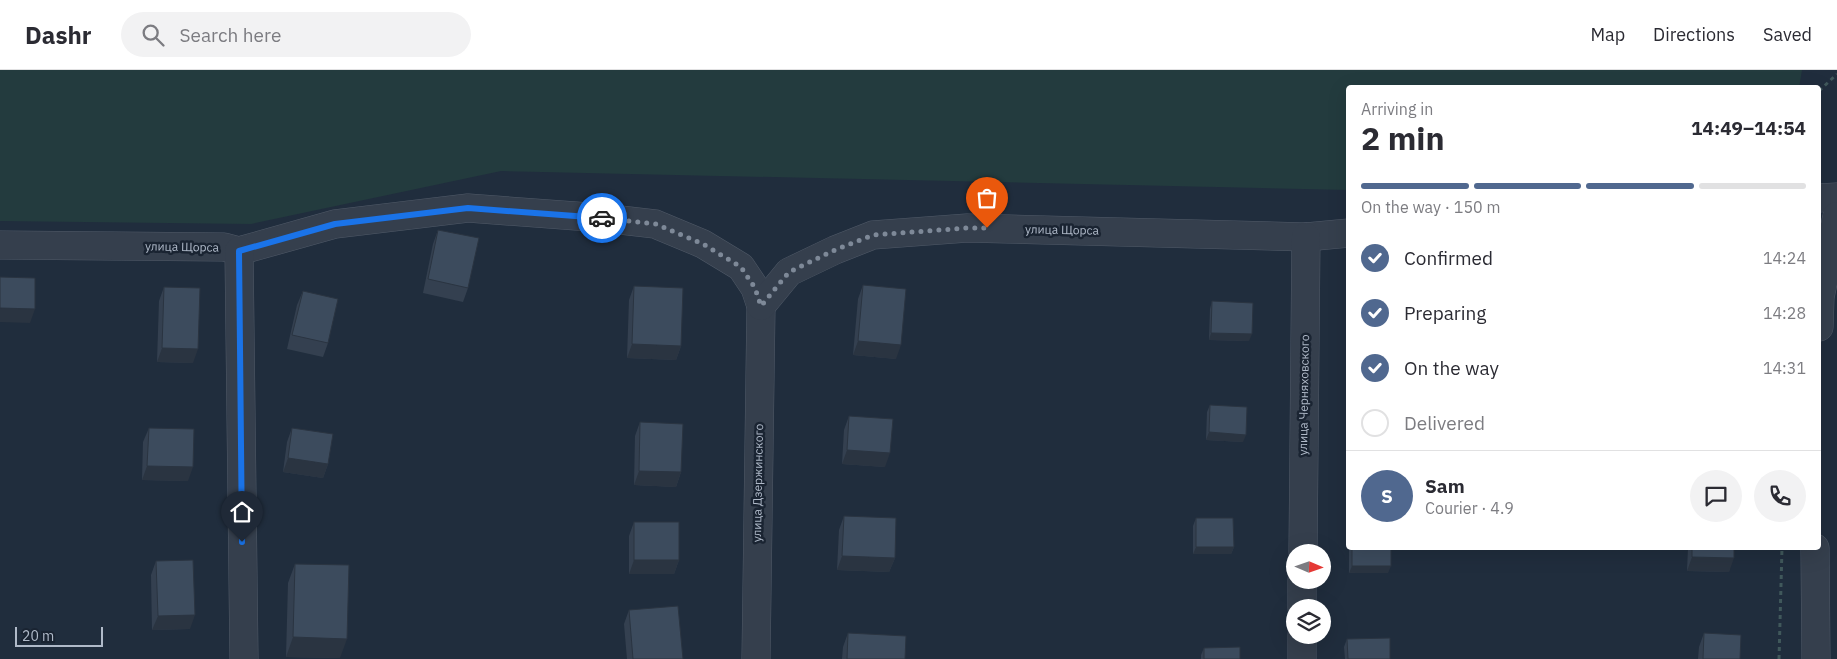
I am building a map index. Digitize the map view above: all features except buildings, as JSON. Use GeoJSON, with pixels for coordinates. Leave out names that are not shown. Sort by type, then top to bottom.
{"type":"FeatureCollection","features":[{"type":"Feature","properties":{"kind":"street"},"geometry":{"type":"LineString","coordinates":[[1821,198],[1837,197]]}},
{"type":"Feature","properties":{"kind":"street","name":"улица Щорса"},"geometry":{"type":"LineString","coordinates":[[0,245],[224,248],[239,251],[335,224],[468,208],[603,218],[656,224],[703,244],[741,267],[755,288],[761,306]]}},
{"type":"Feature","properties":{"kind":"street"},"geometry":{"type":"LineString","coordinates":[[1821,292],[1837,216]]}},
{"type":"Feature","properties":{"kind":"street","name":"улица Щорса"},"geometry":{"type":"LineString","coordinates":[[761,306],[789,272],[835,250],[873,235],[967,228],[1306,237],[1346,233]]}},
{"type":"Feature","properties":{"kind":"street","name":"улица Черняховского"},"geometry":{"type":"LineString","coordinates":[[1303,544],[1306,237]]}},
{"type":"Feature","properties":{"kind":"street"},"geometry":{"type":"LineString","coordinates":[[239,251],[244,659]]}},
{"type":"Feature","properties":{"kind":"street","name":"улица Дзержинского"},"geometry":{"type":"LineString","coordinates":[[756,659],[761,306]]}},
{"type":"Feature","properties":{"kind":"street"},"geometry":{"type":"LineString","coordinates":[[1815,550],[1816,659]]}},
{"type":"Feature","properties":{"kind":"street"},"geometry":{"type":"LineString","coordinates":[[1302,644],[1302,659]]}},
{"type":"Feature","properties":{"kind":"path"},"geometry":{"type":"LineString","coordinates":[[1821,89],[1837,74]]}},
{"type":"Feature","properties":{"kind":"path"},"geometry":{"type":"LineString","coordinates":[[1779,659],[1782,550]]}},
{"type":"Feature","properties":{"kind":"green space"},"geometry":{"type":"Polygon","coordinates":[[[0,70],[1802,70],[1800,85],[1346,85],[1346,190],[501,171],[251,224],[0,221],[0,70]]]}},
{"type":"Feature","properties":{"kind":"way so far"},"geometry":{"type":"LineString","coordinates":[[602,218],[656,224],[703,244],[741,267],[755,288],[761,306],[789,272],[835,250],[873,235],[987,228]]}},
{"type":"Feature","properties":{"kind":"route"},"geometry":{"type":"LineString","coordinates":[[242,542],[239,251],[335,224],[468,208],[602,218]]}}]}
